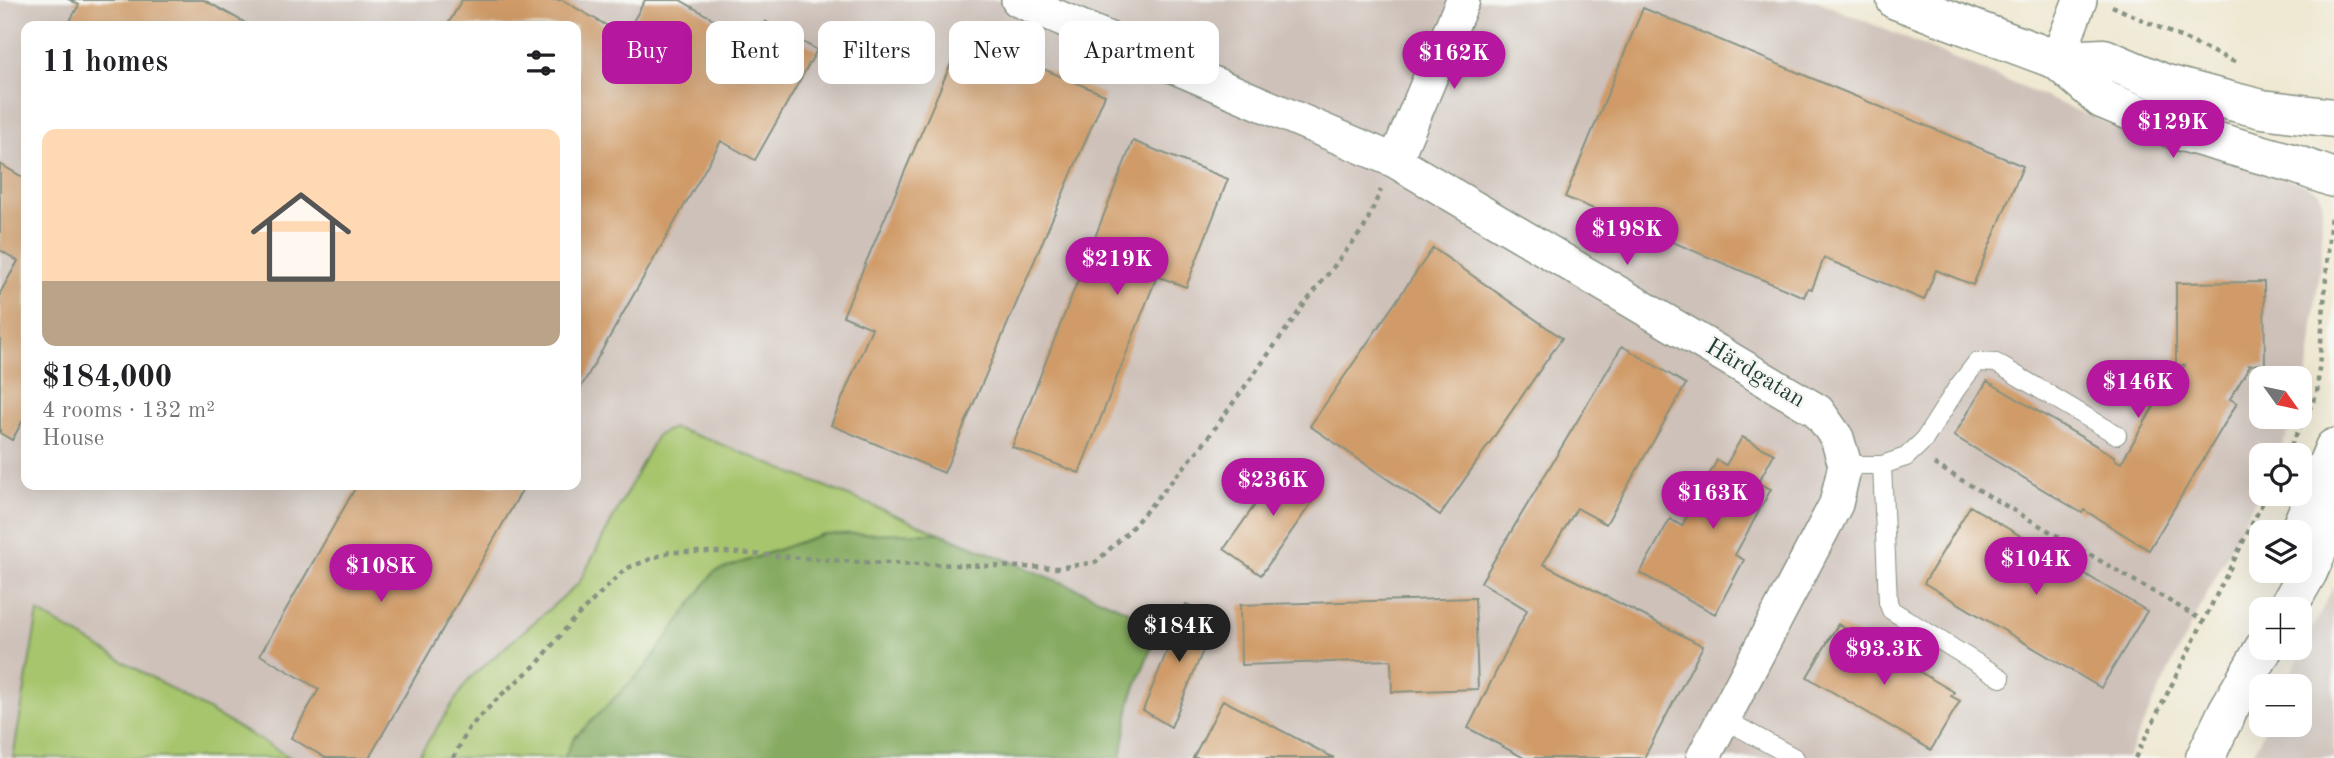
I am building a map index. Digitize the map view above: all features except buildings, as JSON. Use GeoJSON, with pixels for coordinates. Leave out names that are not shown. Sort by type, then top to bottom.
{"type":"FeatureCollection","features":[{"type":"Feature","properties":{"kind":"main road"},"geometry":{"type":"LineString","coordinates":[[1896,0],[2057,60],[2102,99],[2176,130],[2334,178]]}},
{"type":"Feature","properties":{"kind":"main road"},"geometry":{"type":"LineString","coordinates":[[2057,60],[2104,58],[2163,83],[2214,97],[2262,109],[2334,118]]}},
{"type":"Feature","properties":{"kind":"main road"},"geometry":{"type":"LineString","coordinates":[[2304,520],[2334,448]]}},
{"type":"Feature","properties":{"kind":"main road"},"geometry":{"type":"LineString","coordinates":[[2294,597],[2334,514]]}},
{"type":"Feature","properties":{"kind":"main road"},"geometry":{"type":"LineString","coordinates":[[2228,710],[2249,655]]}},
{"type":"Feature","properties":{"kind":"main road"},"geometry":{"type":"LineString","coordinates":[[2205,758],[2228,710],[2257,660]]}},
{"type":"Feature","properties":{"kind":"street","name":"Härdgatan"},"geometry":{"type":"LineString","coordinates":[[1018,0],[1395,161],[1818,411],[1837,438],[1845,465]]}},
{"type":"Feature","properties":{"kind":"street"},"geometry":{"type":"LineString","coordinates":[[1395,161],[1463,0]]}},
{"type":"Feature","properties":{"kind":"street"},"geometry":{"type":"LineString","coordinates":[[2057,60],[2093,2]]}},
{"type":"Feature","properties":{"kind":"street"},"geometry":{"type":"LineString","coordinates":[[1703,758],[1836,504],[1845,465]]}},
{"type":"Feature","properties":{"kind":"lane"},"geometry":{"type":"LineString","coordinates":[[1845,465],[1882,465],[1906,457],[1924,440],[1977,362],[1996,363],[2117,435]]}},
{"type":"Feature","properties":{"kind":"lane"},"geometry":{"type":"LineString","coordinates":[[1882,465],[1888,602],[1891,610],[2001,678]]}},
{"type":"Feature","properties":{"kind":"lane"},"geometry":{"type":"LineString","coordinates":[[1724,719],[1795,758]]}},
{"type":"Feature","properties":{"kind":"path"},"geometry":{"type":"LineString","coordinates":[[2093,2],[2244,66]]}},
{"type":"Feature","properties":{"kind":"path"},"geometry":{"type":"LineString","coordinates":[[453,758],[469,728],[538,663],[571,622],[625,569],[669,552],[726,552],[856,562],[1058,568],[1096,562],[1128,532],[1202,446],[1306,302],[1364,228],[1395,161]]}},
{"type":"Feature","properties":{"kind":"path"},"geometry":{"type":"LineString","coordinates":[[2292,443],[2317,394],[2334,205]]}},
{"type":"Feature","properties":{"kind":"path"},"geometry":{"type":"LineString","coordinates":[[1912,451],[2202,620]]}},
{"type":"Feature","properties":{"kind":"path"},"geometry":{"type":"LineString","coordinates":[[2135,758],[2261,506]]}},
{"type":"Feature","properties":{"kind":"shaded area"},"geometry":{"type":"Polygon","coordinates":[[[0,0],[1815,0],[2121,129],[2268,171],[2319,191],[2322,201],[2322,246],[2309,366],[2249,366],[2249,429],[2290,429],[2283,443],[2249,443],[2249,506],[2252,506],[2127,758],[1121,758],[1131,699],[1160,625],[713,441],[673,428],[657,435],[579,583],[469,679],[417,758],[291,758],[38,612],[13,758],[0,758],[0,0]]]}},
{"type":"Feature","properties":{"kind":"shaded area"},"geometry":{"type":"Polygon","coordinates":[[[2334,585],[2334,758],[2251,758],[2261,737],[2312,737],[2312,674],[2291,674],[2298,660],[2312,660],[2312,630],[2334,585]]]}},
{"type":"Feature","properties":{"kind":"green space"},"geometry":{"type":"Polygon","coordinates":[[[673,428],[713,441],[940,533],[823,534],[714,572],[646,667],[574,738],[564,758],[417,758],[469,679],[579,583],[657,435],[673,428]]]}},
{"type":"Feature","properties":{"kind":"green space"},"geometry":{"type":"Polygon","coordinates":[[[940,533],[1160,625],[1131,699],[1121,758],[564,758],[574,738],[646,667],[714,572],[823,534],[940,533]]]}},
{"type":"Feature","properties":{"kind":"green space"},"geometry":{"type":"Polygon","coordinates":[[[38,612],[291,758],[13,758],[38,612]]]}}]}
